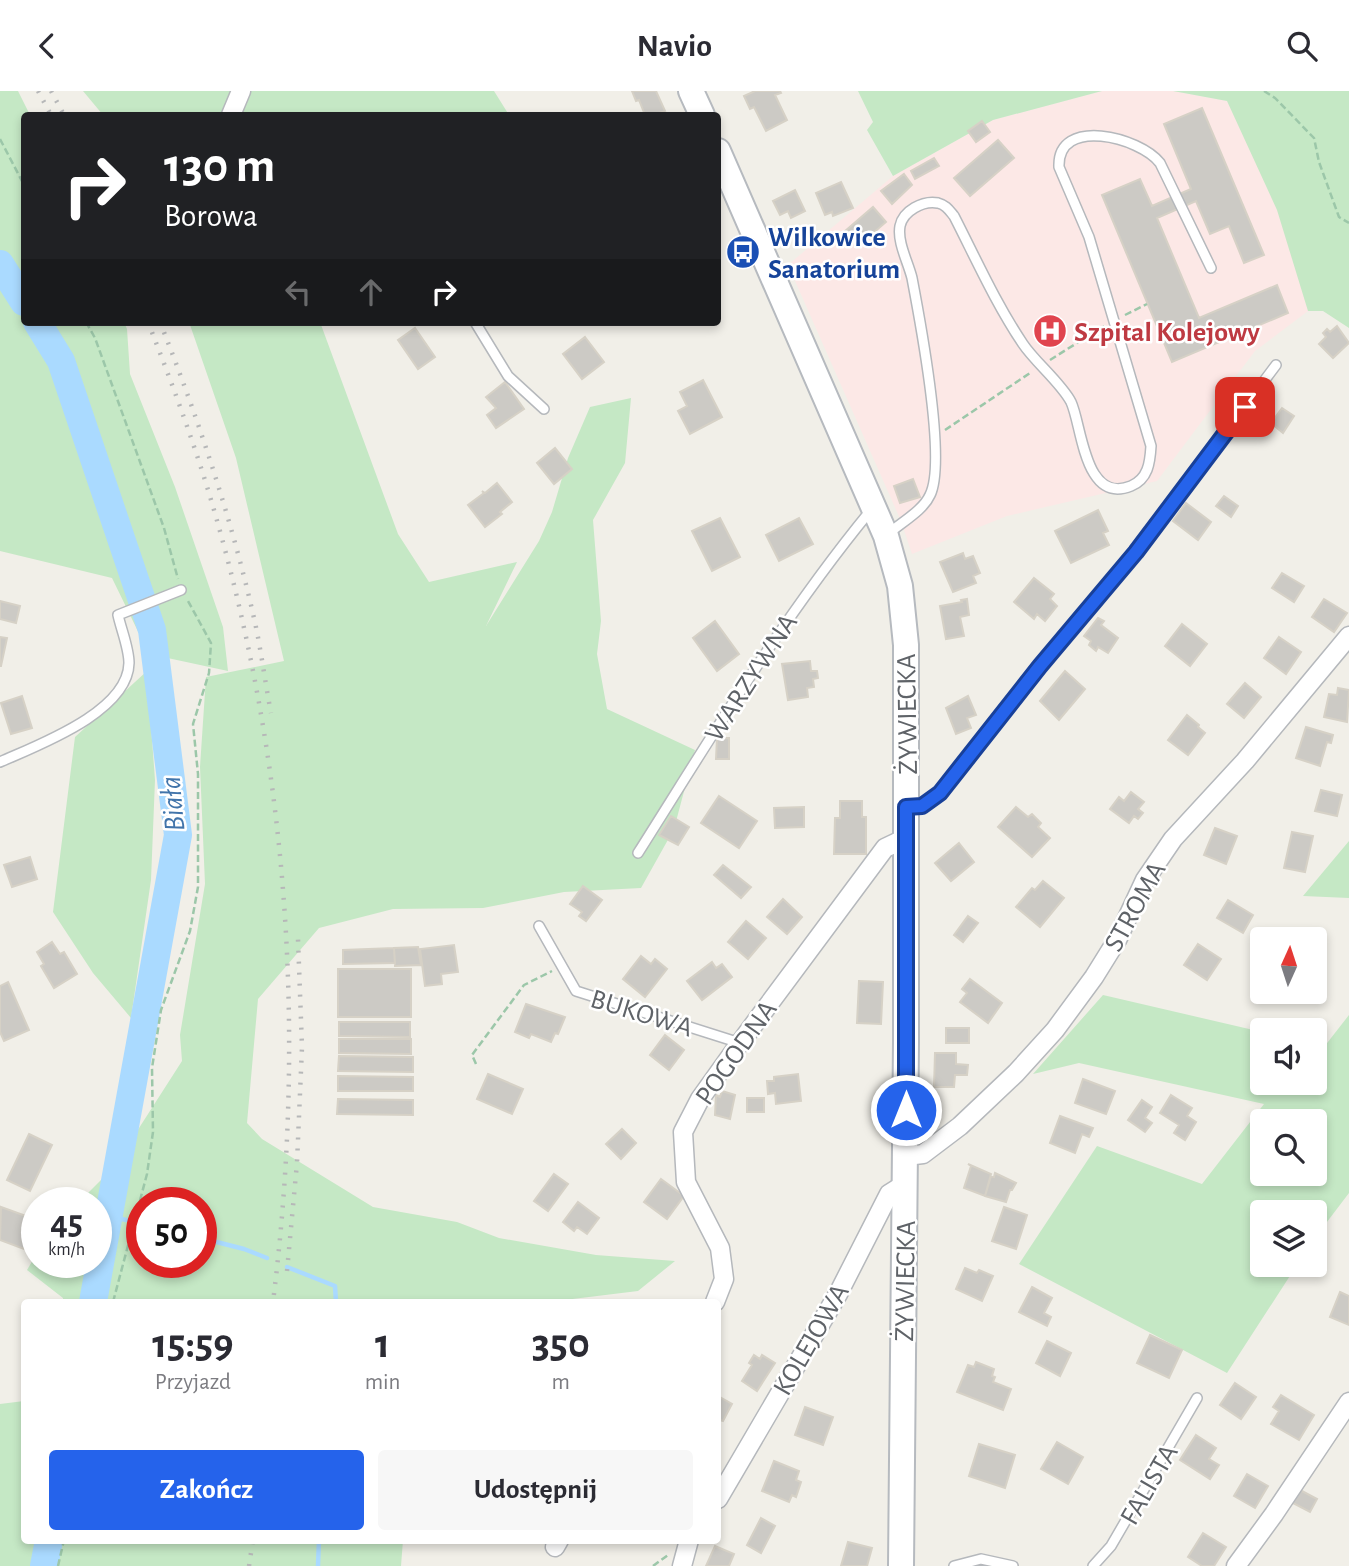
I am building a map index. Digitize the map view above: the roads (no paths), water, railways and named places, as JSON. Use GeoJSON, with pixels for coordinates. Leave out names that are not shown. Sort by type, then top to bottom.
{"type":"FeatureCollection","features":[{"type":"Feature","properties":{"kind":"main road"},"geometry":{"type":"LineString","coordinates":[[691,91],[701,112]]}},
{"type":"Feature","properties":{"kind":"main road","name":"ŻYWIECKA"},"geometry":{"type":"LineString","coordinates":[[721,165],[725,184],[886,536],[900,586],[905,645],[906,807],[906,1156],[901,1566]]}},
{"type":"Feature","properties":{"kind":"street"},"geometry":{"type":"LineString","coordinates":[[232,112],[241,91]]}},
{"type":"Feature","properties":{"kind":"street","name":"STROMA"},"geometry":{"type":"LineString","coordinates":[[906,1156],[923,1154],[960,1126],[1016,1073],[1055,1030],[1094,977],[1116,940],[1145,880],[1173,839],[1244,761],[1349,636]]}},
{"type":"Feature","properties":{"kind":"street","name":"POGODNA"},"geometry":{"type":"LineString","coordinates":[[716,1299],[724,1279],[720,1248],[686,1182],[683,1132],[700,1099],[885,848],[906,838]]}},
{"type":"Feature","properties":{"kind":"street","name":"KOLEJOWA"},"geometry":{"type":"LineString","coordinates":[[721,1494],[838,1294],[889,1194],[905,1184]]}},
{"type":"Feature","properties":{"kind":"street"},"geometry":{"type":"LineString","coordinates":[[1236,1566],[1349,1402]]}},
{"type":"Feature","properties":{"kind":"street"},"geometry":{"type":"LineString","coordinates":[[682,1566],[688,1544]]}},
{"type":"Feature","properties":{"kind":"lane"},"geometry":{"type":"LineString","coordinates":[[886,536],[925,504],[930,495],[936,468],[931,400],[923,345],[911,276],[900,238],[899,228],[908,213],[919,206],[932,203],[948,208],[1023,344],[1071,401],[1084,454],[1102,483],[1108,487],[1125,488],[1141,480],[1150,461],[1151,446],[1089,237],[1059,167],[1059,155],[1064,145],[1087,137],[1105,135],[1154,154],[1211,268]]}},
{"type":"Feature","properties":{"kind":"lane"},"geometry":{"type":"LineString","coordinates":[[477,326],[508,376],[544,409]]}},
{"type":"Feature","properties":{"kind":"lane"},"geometry":{"type":"LineString","coordinates":[[906,807],[922,806],[940,793],[1040,666],[1136,552],[1276,365]]}},
{"type":"Feature","properties":{"kind":"lane","name":"WARZYWNA"},"geometry":{"type":"LineString","coordinates":[[638,853],[758,662],[826,565],[872,509]]}},
{"type":"Feature","properties":{"kind":"lane"},"geometry":{"type":"LineString","coordinates":[[0,762],[68,732],[104,708],[118,692],[129,663],[118,615],[181,590]]}},
{"type":"Feature","properties":{"kind":"lane","name":"BUKOWA"},"geometry":{"type":"LineString","coordinates":[[539,926],[576,991],[740,1043]]}},
{"type":"Feature","properties":{"kind":"lane","name":"FALISTA"},"geometry":{"type":"LineString","coordinates":[[1093,1566],[1111,1546],[1197,1398]]}},
{"type":"Feature","properties":{"kind":"lane"},"geometry":{"type":"LineString","coordinates":[[954,1566],[981,1559],[1013,1566]]}},
{"type":"Feature","properties":{"kind":"waterway","name":"Biała"},"geometry":{"type":"LineString","coordinates":[[0,264],[21,297]]}},
{"type":"Feature","properties":{"kind":"waterway","name":"Biała"},"geometry":{"type":"LineString","coordinates":[[39,326],[61,361],[152,630],[178,835],[94,1299]]}},
{"type":"Feature","properties":{"kind":"waterway"},"geometry":{"type":"LineString","coordinates":[[112,1217],[126,1220]]}},
{"type":"Feature","properties":{"kind":"waterway"},"geometry":{"type":"LineString","coordinates":[[217,1242],[267,1258]]}},
{"type":"Feature","properties":{"kind":"waterway"},"geometry":{"type":"LineString","coordinates":[[287,1267],[335,1286],[336,1299]]}},
{"type":"Feature","properties":{"kind":"waterway","name":"Biała"},"geometry":{"type":"LineString","coordinates":[[44,1566],[48,1544]]}},
{"type":"Feature","properties":{"kind":"waterway"},"geometry":{"type":"LineString","coordinates":[[318,1566],[319,1544]]}},
{"type":"Feature","properties":{"kind":"railway"},"geometry":{"type":"LineString","coordinates":[[38,91],[49,112]]}},
{"type":"Feature","properties":{"kind":"railway"},"geometry":{"type":"LineString","coordinates":[[51,91],[62,112]]}},
{"type":"Feature","properties":{"kind":"railway"},"geometry":{"type":"LineString","coordinates":[[150,326],[201,467],[241,613],[275,808],[289,1005],[283,1203],[273,1299]]}},
{"type":"Feature","properties":{"kind":"railway"},"geometry":{"type":"LineString","coordinates":[[161,326],[200,431],[235,543],[256,630],[271,713]]}},
{"type":"Feature","properties":{"kind":"railway"},"geometry":{"type":"LineString","coordinates":[[287,1271],[297,1163],[302,1047],[298,939]]}},
{"type":"Feature","properties":{"kind":"railway"},"geometry":{"type":"LineString","coordinates":[[249,1566],[252,1544]]}},
{"type":"Feature","properties":{"kind":"place","name":"Wilkowice Sanatorium"},"geometry":{"type":"Point","coordinates":[743,252]}},
{"type":"Feature","properties":{"kind":"place","name":"Szpital Kolejowy"},"geometry":{"type":"Point","coordinates":[1050,331]}}]}
